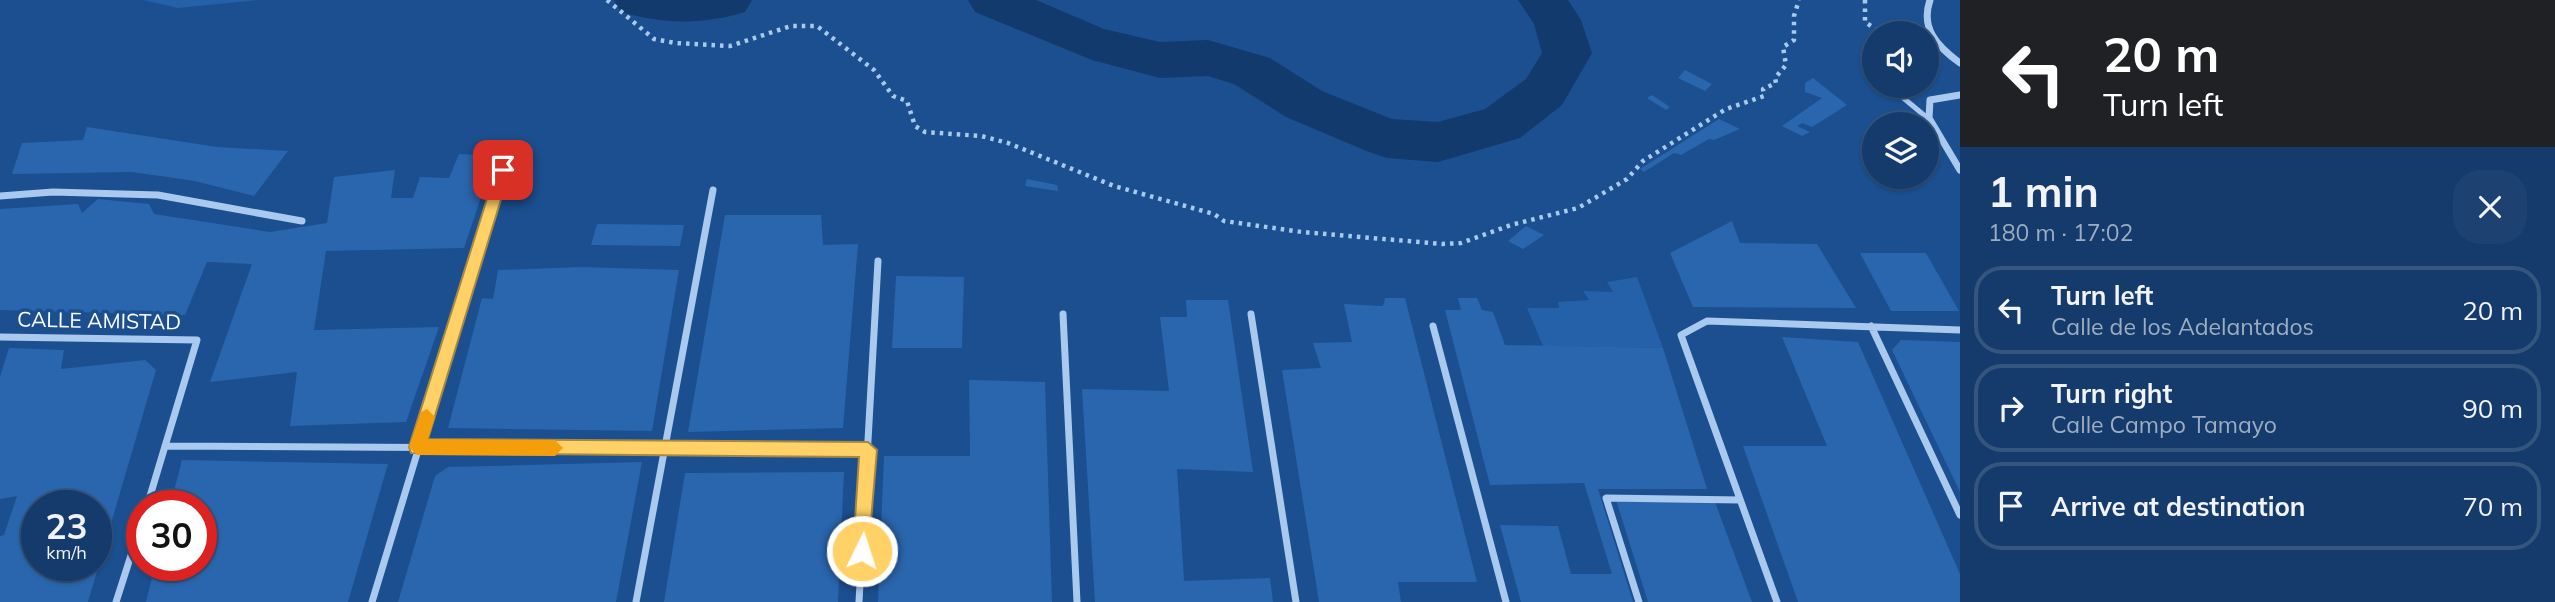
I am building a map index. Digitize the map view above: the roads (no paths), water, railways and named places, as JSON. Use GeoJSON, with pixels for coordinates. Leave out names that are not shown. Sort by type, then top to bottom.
{"type":"FeatureCollection","features":[{"type":"Feature","properties":{"kind":"street"},"geometry":{"type":"LineString","coordinates":[[1930,0],[1924,19],[1932,37],[1945,53],[1960,63]]}},
{"type":"Feature","properties":{"kind":"street"},"geometry":{"type":"LineString","coordinates":[[1931,112],[1930,100],[1960,95]]}},
{"type":"Feature","properties":{"kind":"street"},"geometry":{"type":"LineString","coordinates":[[1939,135],[1960,170]]}},
{"type":"Feature","properties":{"kind":"street"},"geometry":{"type":"LineString","coordinates":[[372,602],[503,170]]}},
{"type":"Feature","properties":{"kind":"street"},"geometry":{"type":"LineString","coordinates":[[636,602],[713,190]]}},
{"type":"Feature","properties":{"kind":"street"},"geometry":{"type":"LineString","coordinates":[[0,196],[53,192],[158,195],[302,221]]}},
{"type":"Feature","properties":{"kind":"street"},"geometry":{"type":"LineString","coordinates":[[859,602],[878,261]]}},
{"type":"Feature","properties":{"kind":"street"},"geometry":{"type":"LineString","coordinates":[[1063,314],[1077,602]]}},
{"type":"Feature","properties":{"kind":"street"},"geometry":{"type":"LineString","coordinates":[[1251,314],[1296,602]]}},
{"type":"Feature","properties":{"kind":"street"},"geometry":{"type":"LineString","coordinates":[[1777,602],[1681,335],[1707,321],[1960,330]]}},
{"type":"Feature","properties":{"kind":"street"},"geometry":{"type":"LineString","coordinates":[[1433,326],[1506,602]]}},
{"type":"Feature","properties":{"kind":"street"},"geometry":{"type":"LineString","coordinates":[[1871,326],[1960,515]]}},
{"type":"Feature","properties":{"kind":"street","name":"CALLE AMISTAD"},"geometry":{"type":"LineString","coordinates":[[0,337],[197,340],[165,446]]}},
{"type":"Feature","properties":{"kind":"street"},"geometry":{"type":"LineString","coordinates":[[152,490],[165,446],[868,450]]}},
{"type":"Feature","properties":{"kind":"street"},"geometry":{"type":"LineString","coordinates":[[1639,602],[1606,498],[1740,500]]}},
{"type":"Feature","properties":{"kind":"street"},"geometry":{"type":"LineString","coordinates":[[116,602],[126,571]]}},
{"type":"Feature","properties":{"kind":"lane"},"geometry":{"type":"LineString","coordinates":[[1903,98],[1920,112]]}},
{"type":"Feature","properties":{"kind":"waterway"},"geometry":{"type":"LineString","coordinates":[[638,0],[695,6],[728,0]]}},
{"type":"Feature","properties":{"kind":"waterway"},"geometry":{"type":"LineString","coordinates":[[992,0],[1092,43],[1160,60],[1208,58],[1252,71],[1304,104],[1387,138],[1438,142],[1502,124],[1544,92],[1567,53],[1557,20],[1542,0]]}}]}
